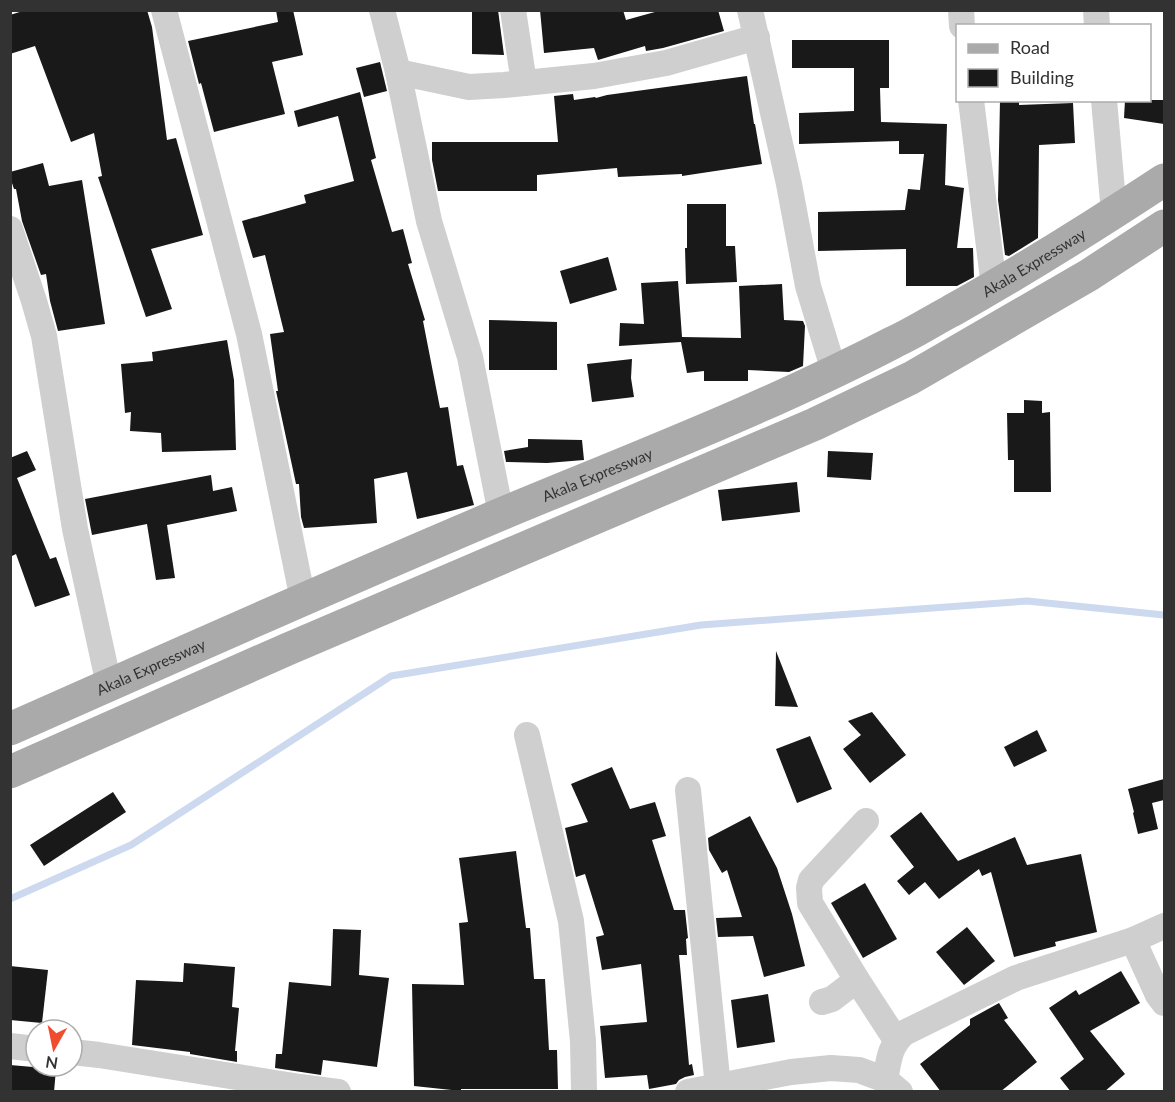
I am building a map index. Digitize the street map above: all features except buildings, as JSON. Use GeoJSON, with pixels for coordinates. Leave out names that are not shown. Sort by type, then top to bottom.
{"type":"FeatureCollection","features":[{"type":"Feature","properties":{"kind":"main road","name":"Akala Expressway"},"geometry":{"type":"LineString","coordinates":[[10,729],[501,514],[700,431],[896,342],[1072,240],[1164,180]]}},
{"type":"Feature","properties":{"kind":"main road"},"geometry":{"type":"LineString","coordinates":[[10,772],[512,552],[815,424],[911,378],[1089,275],[1164,226]]}},
{"type":"Feature","properties":{"kind":"main road"},"geometry":{"type":"LineString","coordinates":[[62,706],[75,743]]}},
{"type":"Feature","properties":{"kind":"street"},"geometry":{"type":"LineString","coordinates":[[164,10],[249,334],[303,600]]}},
{"type":"Feature","properties":{"kind":"street"},"geometry":{"type":"LineString","coordinates":[[382,10],[398,72],[429,221],[470,357],[501,514]]}},
{"type":"Feature","properties":{"kind":"street"},"geometry":{"type":"LineString","coordinates":[[513,10],[524,83]]}},
{"type":"Feature","properties":{"kind":"street"},"geometry":{"type":"LineString","coordinates":[[750,10],[789,184],[808,286],[834,371]]}},
{"type":"Feature","properties":{"kind":"street"},"geometry":{"type":"LineString","coordinates":[[398,72],[470,87],[524,83],[594,76],[666,63],[757,37]]}},
{"type":"Feature","properties":{"kind":"street"},"geometry":{"type":"LineString","coordinates":[[971,102],[994,287]]}},
{"type":"Feature","properties":{"kind":"street"},"geometry":{"type":"LineString","coordinates":[[1104,102],[1114,213]]}},
{"type":"Feature","properties":{"kind":"street"},"geometry":{"type":"LineString","coordinates":[[10,229],[44,336],[75,529],[110,685]]}},
{"type":"Feature","properties":{"kind":"street"},"geometry":{"type":"LineString","coordinates":[[527,735],[571,921],[583,1041],[584,1092]]}},
{"type":"Feature","properties":{"kind":"street"},"geometry":{"type":"LineString","coordinates":[[688,790],[718,1087]]}},
{"type":"Feature","properties":{"kind":"street"},"geometry":{"type":"LineString","coordinates":[[866,821],[811,880],[810,903],[856,980],[896,1040]]}},
{"type":"Feature","properties":{"kind":"street"},"geometry":{"type":"LineString","coordinates":[[688,1092],[791,1072],[831,1068],[859,1070],[892,1086],[890,1054],[896,1040],[904,1033],[1016,978],[1133,940],[1164,926]]}},
{"type":"Feature","properties":{"kind":"street"},"geometry":{"type":"LineString","coordinates":[[1133,940],[1158,995],[1164,1003]]}},
{"type":"Feature","properties":{"kind":"street"},"geometry":{"type":"LineString","coordinates":[[822,1002],[832,999],[856,980]]}},
{"type":"Feature","properties":{"kind":"street"},"geometry":{"type":"LineString","coordinates":[[84,1053],[291,1089],[338,1092]]}},
{"type":"Feature","properties":{"kind":"waterway"},"geometry":{"type":"LineString","coordinates":[[10,899],[131,845],[391,676],[701,625],[1027,601],[1164,615]]}}]}
